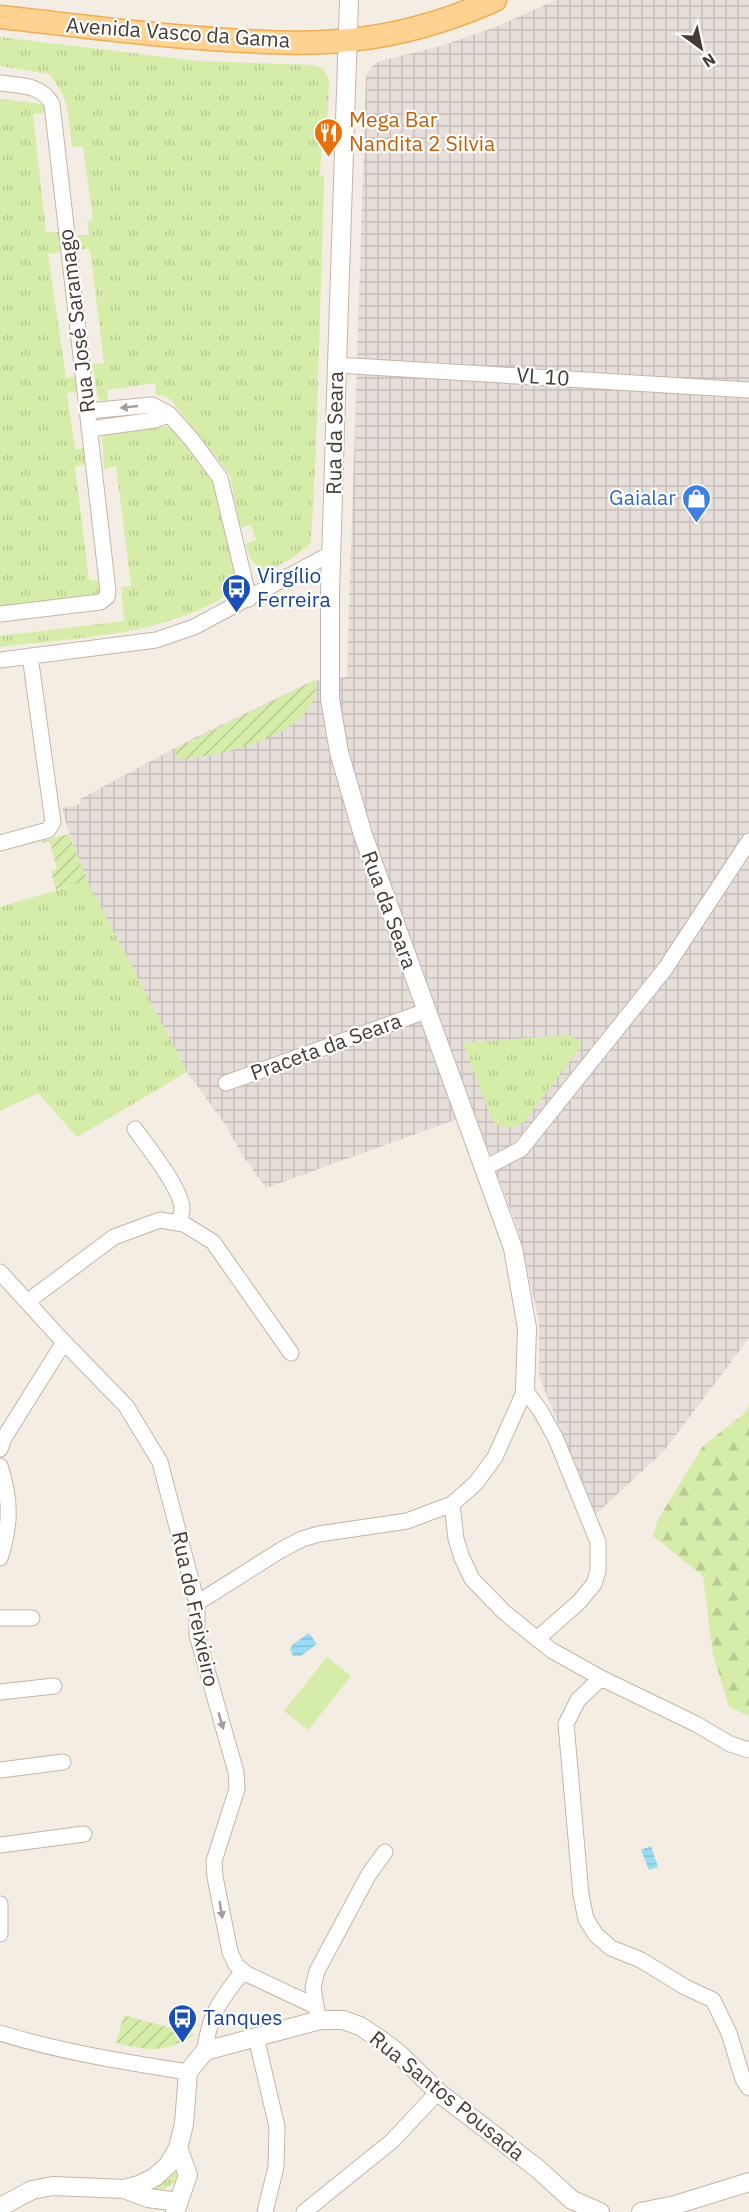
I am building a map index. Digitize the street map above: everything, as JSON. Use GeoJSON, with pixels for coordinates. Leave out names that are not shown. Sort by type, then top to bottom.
{"type":"FeatureCollection","features":[{"type":"Feature","properties":{"kind":"main road","name":"Avenida Vasco da Gama"},"geometry":{"type":"LineString","coordinates":[[0,17],[206,40],[278,43],[349,40],[386,34],[435,22],[495,0]]}},
{"type":"Feature","properties":{"kind":"street","name":"Rua da Seara"},"geometry":{"type":"LineString","coordinates":[[197,1603],[302,1539],[319,1534],[407,1521],[452,1504],[476,1482],[495,1457],[525,1390],[527,1328],[513,1248],[363,835],[339,752],[330,699],[336,365],[349,0]]}},
{"type":"Feature","properties":{"kind":"street","name":"Rua José Saramago"},"geometry":{"type":"LineString","coordinates":[[0,83],[34,87],[43,92],[52,104],[108,591],[107,597],[100,602],[0,614]]}},
{"type":"Feature","properties":{"kind":"street","name":"VL 10"},"geometry":{"type":"LineString","coordinates":[[336,365],[749,390]]}},
{"type":"Feature","properties":{"kind":"street"},"geometry":{"type":"LineString","coordinates":[[88,411],[152,405],[169,414],[192,440],[220,478],[249,598]]}},
{"type":"Feature","properties":{"kind":"street"},"geometry":{"type":"LineString","coordinates":[[89,429],[155,420],[169,414]]}},
{"type":"Feature","properties":{"kind":"street"},"geometry":{"type":"LineString","coordinates":[[0,660],[156,640],[194,627],[332,553]]}},
{"type":"Feature","properties":{"kind":"street"},"geometry":{"type":"LineString","coordinates":[[0,843],[48,830],[53,822],[30,656]]}},
{"type":"Feature","properties":{"kind":"street"},"geometry":{"type":"LineString","coordinates":[[483,1169],[521,1149],[665,969],[749,841]]}},
{"type":"Feature","properties":{"kind":"street","name":"Praceta da Seara"},"geometry":{"type":"LineString","coordinates":[[226,1083],[426,1011]]}},
{"type":"Feature","properties":{"kind":"street"},"geometry":{"type":"LineString","coordinates":[[135,1129],[177,1193],[182,1208],[179,1223]]}},
{"type":"Feature","properties":{"kind":"street"},"geometry":{"type":"LineString","coordinates":[[27,1302],[114,1237],[160,1220],[179,1223],[213,1242],[291,1353]]}},
{"type":"Feature","properties":{"kind":"street","name":"Rua do Freixieiro"},"geometry":{"type":"LineString","coordinates":[[0,1272],[126,1406],[160,1462],[197,1603],[197,1635],[236,1772],[237,1789],[214,1861],[214,1877],[230,1952],[236,1965],[243,1971]]}},
{"type":"Feature","properties":{"kind":"street"},"geometry":{"type":"LineString","coordinates":[[0,1449],[4,1438],[64,1342]]}},
{"type":"Feature","properties":{"kind":"street"},"geometry":{"type":"LineString","coordinates":[[525,1390],[540,1410],[556,1439],[598,1542],[598,1571],[594,1584],[579,1602],[537,1639]]}},
{"type":"Feature","properties":{"kind":"street"},"geometry":{"type":"LineString","coordinates":[[0,1466],[8,1506],[8,1533],[0,1558]]}},
{"type":"Feature","properties":{"kind":"street"},"geometry":{"type":"LineString","coordinates":[[452,1504],[456,1539],[472,1579],[504,1612],[551,1650],[601,1678],[696,1724],[730,1744],[749,1750]]}},
{"type":"Feature","properties":{"kind":"street"},"geometry":{"type":"LineString","coordinates":[[0,1618],[32,1618]]}},
{"type":"Feature","properties":{"kind":"street"},"geometry":{"type":"LineString","coordinates":[[601,1678],[578,1700],[566,1724],[581,1895],[586,1919],[596,1935],[610,1948],[641,1960],[685,1987],[713,2000],[729,2033],[743,2079],[749,2088]]}},
{"type":"Feature","properties":{"kind":"street"},"geometry":{"type":"LineString","coordinates":[[0,1692],[54,1686]]}},
{"type":"Feature","properties":{"kind":"street"},"geometry":{"type":"LineString","coordinates":[[0,1770],[63,1762]]}},
{"type":"Feature","properties":{"kind":"street"},"geometry":{"type":"LineString","coordinates":[[0,1845],[84,1834]]}},
{"type":"Feature","properties":{"kind":"street"},"geometry":{"type":"LineString","coordinates":[[317,2013],[313,1988],[317,1971],[369,1875],[385,1852]]}},
{"type":"Feature","properties":{"kind":"street"},"geometry":{"type":"LineString","coordinates":[[0,1904],[0,1934]]}},
{"type":"Feature","properties":{"kind":"street"},"geometry":{"type":"LineString","coordinates":[[0,2207],[32,2190],[53,2186],[124,2189],[139,2185],[154,2177],[168,2165],[178,2148],[184,2124],[188,2072],[206,2051],[207,2031],[214,2011],[243,1971],[317,2013]]}},
{"type":"Feature","properties":{"kind":"street","name":"Rua Santos Pousada"},"geometry":{"type":"LineString","coordinates":[[206,2051],[256,2037],[317,2013],[360,2026],[398,2053],[438,2092],[538,2169],[572,2199],[600,2212]]}},
{"type":"Feature","properties":{"kind":"street"},"geometry":{"type":"LineString","coordinates":[[0,2032],[20,2039],[188,2072]]}},
{"type":"Feature","properties":{"kind":"street"},"geometry":{"type":"LineString","coordinates":[[256,2037],[277,2127],[276,2167],[265,2212]]}},
{"type":"Feature","properties":{"kind":"street"},"geometry":{"type":"LineString","coordinates":[[304,2212],[392,2141],[438,2092]]}},
{"type":"Feature","properties":{"kind":"street"},"geometry":{"type":"LineString","coordinates":[[124,2189],[177,2207],[188,2175],[178,2148]]}},
{"type":"Feature","properties":{"kind":"street"},"geometry":{"type":"LineString","coordinates":[[641,2212],[686,2202],[749,2182]]}},
{"type":"Feature","properties":{"kind":"shaded area"},"geometry":{"type":"Polygon","coordinates":[[[556,0],[749,0],[749,1338],[663,1452],[595,1515],[539,1376],[539,1321],[518,1229],[474,1113],[266,1188],[243,1156],[225,1124],[187,1072],[87,881],[62,808],[81,804],[80,799],[192,739],[313,681],[347,677],[366,76],[371,67],[380,61],[441,46],[496,27],[556,0]]]}},
{"type":"Feature","properties":{"kind":"green space"},"geometry":{"type":"Polygon","coordinates":[[[0,37],[198,61],[314,65],[327,75],[329,80],[327,134],[322,137],[320,175],[324,176],[324,183],[311,542],[287,561],[272,568],[260,570],[251,559],[245,544],[256,540],[251,525],[240,528],[230,475],[171,400],[163,395],[156,395],[155,383],[107,390],[108,400],[98,398],[92,364],[104,363],[90,249],[78,249],[78,235],[89,235],[87,221],[93,220],[83,146],[72,147],[65,101],[49,74],[0,66],[0,37]]]}},
{"type":"Feature","properties":{"kind":"green space"},"geometry":{"type":"Polygon","coordinates":[[[0,99],[42,104],[45,108],[44,113],[33,114],[46,232],[59,232],[63,252],[48,254],[66,378],[78,377],[80,392],[67,393],[75,449],[87,448],[89,464],[75,466],[89,580],[102,581],[105,596],[0,608],[0,99]]]}},
{"type":"Feature","properties":{"kind":"green space"},"geometry":{"type":"Polygon","coordinates":[[[171,426],[217,482],[239,587],[185,616],[155,625],[93,637],[0,647],[0,636],[124,621],[121,587],[131,586],[116,466],[104,469],[102,435],[110,431],[171,426]]]}},
{"type":"Feature","properties":{"kind":"green space"},"geometry":{"type":"Polygon","coordinates":[[[315,680],[313,699],[303,715],[286,728],[241,747],[217,754],[178,760],[175,749],[315,680]]]}},
{"type":"Feature","properties":{"kind":"green space"},"geometry":{"type":"Polygon","coordinates":[[[69,834],[87,881],[56,890],[51,871],[57,869],[50,842],[43,843],[42,841],[69,834]]]}},
{"type":"Feature","properties":{"kind":"green space"},"geometry":{"type":"Polygon","coordinates":[[[87,881],[187,1072],[77,1137],[38,1093],[0,1111],[0,907],[87,881]]]}},
{"type":"Feature","properties":{"kind":"green space"},"geometry":{"type":"Polygon","coordinates":[[[569,1035],[581,1042],[580,1048],[523,1123],[506,1128],[495,1123],[463,1043],[569,1035]]]}},
{"type":"Feature","properties":{"kind":"green space"},"geometry":{"type":"Polygon","coordinates":[[[749,1404],[749,1716],[729,1707],[713,1654],[703,1576],[653,1536],[657,1521],[703,1446],[745,1413],[749,1404]]]}},
{"type":"Feature","properties":{"kind":"green space"},"geometry":{"type":"Polygon","coordinates":[[[327,1657],[351,1676],[308,1730],[284,1711],[327,1657]]]}},
{"type":"Feature","properties":{"kind":"green space"},"geometry":{"type":"Polygon","coordinates":[[[124,2015],[196,2035],[174,2045],[157,2049],[116,2043],[124,2015]]]}},
{"type":"Feature","properties":{"kind":"green space"},"geometry":{"type":"Polygon","coordinates":[[[179,2168],[181,2170],[175,2180],[167,2187],[157,2191],[145,2190],[168,2179],[179,2168]]]}},
{"type":"Feature","properties":{"kind":"water"},"geometry":{"type":"Polygon","coordinates":[[[309,1633],[317,1644],[301,1656],[293,1656],[290,1649],[293,1644],[309,1633]]]}},
{"type":"Feature","properties":{"kind":"water"},"geometry":{"type":"Polygon","coordinates":[[[651,1846],[658,1867],[649,1870],[641,1850],[651,1846]]]}},
{"type":"Feature","properties":{"kind":"place","name":"Mega Bar Nandita 2 Silvia"},"geometry":{"type":"Point","coordinates":[328,158]}},
{"type":"Feature","properties":{"kind":"place","name":"Gaialar"},"geometry":{"type":"Point","coordinates":[697,524]}},
{"type":"Feature","properties":{"kind":"place","name":"Virgílio Ferreira"},"geometry":{"type":"Point","coordinates":[236,614]}},
{"type":"Feature","properties":{"kind":"place","name":"Tanques"},"geometry":{"type":"Point","coordinates":[182,2044]}}]}
